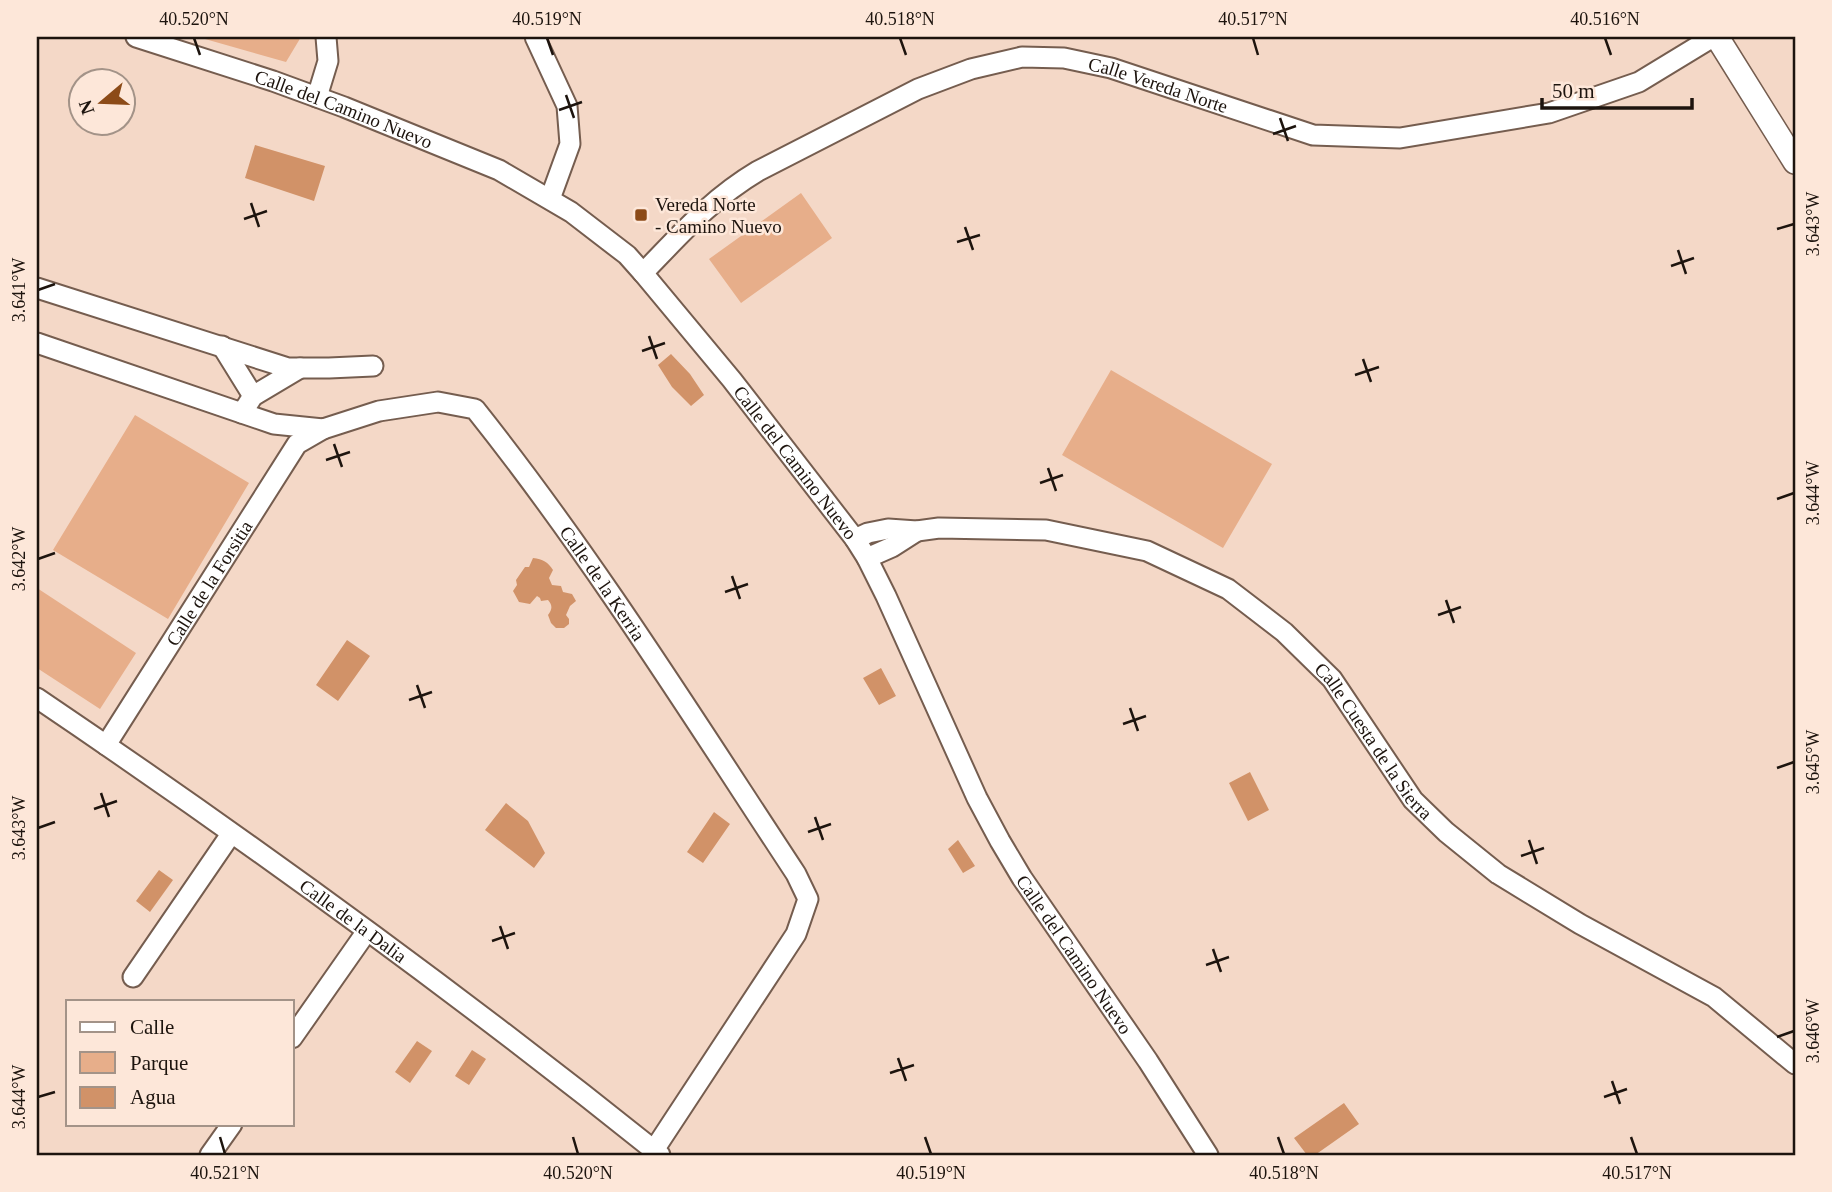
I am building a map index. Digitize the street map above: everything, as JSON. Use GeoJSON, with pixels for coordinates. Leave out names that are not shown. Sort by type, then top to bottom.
{"type":"FeatureCollection","features":[{"type":"Feature","properties":{"kind":"street","name":"Calle del Camino Nuevo"},"geometry":{"type":"LineString","coordinates":[[136,37],[273,80],[499,170],[572,212],[627,255],[732,380],[855,539],[891,608],[977,798],[1005,850],[1148,1061],[1208,1155]]}},
{"type":"Feature","properties":{"kind":"street"},"geometry":{"type":"LineString","coordinates":[[317,97],[328,61],[326,37]]}},
{"type":"Feature","properties":{"kind":"street"},"geometry":{"type":"LineString","coordinates":[[535,37],[567,106],[570,144],[550,199]]}},
{"type":"Feature","properties":{"kind":"street"},"geometry":{"type":"LineString","coordinates":[[1715,37],[1795,162]]}},
{"type":"Feature","properties":{"kind":"street","name":"Calle Vereda Norte"},"geometry":{"type":"LineString","coordinates":[[643,273],[696,217],[734,186],[905,95],[943,78],[992,63],[1022,57],[1064,58],[1111,68],[1313,135],[1400,138],[1549,113],[1639,82],[1715,37]]}},
{"type":"Feature","properties":{"kind":"street"},"geometry":{"type":"LineString","coordinates":[[37,288],[288,368],[373,366]]}},
{"type":"Feature","properties":{"kind":"street","name":"Calle de la Kerria"},"geometry":{"type":"LineString","coordinates":[[37,343],[274,424],[323,429],[379,411],[438,402],[474,409],[502,444],[610,591],[796,874],[808,899],[796,934],[657,1153]]}},
{"type":"Feature","properties":{"kind":"street"},"geometry":{"type":"LineString","coordinates":[[222,346],[253,396]]}},
{"type":"Feature","properties":{"kind":"street"},"geometry":{"type":"LineString","coordinates":[[242,413],[253,396],[300,368]]}},
{"type":"Feature","properties":{"kind":"street","name":"Calle de la Forsitia"},"geometry":{"type":"LineString","coordinates":[[106,745],[297,444],[323,429]]}},
{"type":"Feature","properties":{"kind":"street","name":"Calle Cuesta de la Sierra"},"geometry":{"type":"LineString","coordinates":[[855,539],[869,533],[888,530],[1046,530],[1147,551],[1228,589],[1284,632],[1332,679],[1413,800],[1446,832],[1510,881],[1580,924],[1714,997],[1795,1063]]}},
{"type":"Feature","properties":{"kind":"street"},"geometry":{"type":"LineString","coordinates":[[867,558],[892,547],[916,531]]}},
{"type":"Feature","properties":{"kind":"street","name":"Calle de la Dalia"},"geometry":{"type":"LineString","coordinates":[[37,698],[367,931],[590,1099],[657,1153]]}},
{"type":"Feature","properties":{"kind":"street"},"geometry":{"type":"LineString","coordinates":[[133,977],[231,834]]}},
{"type":"Feature","properties":{"kind":"street"},"geometry":{"type":"LineString","coordinates":[[294,1035],[367,931]]}},
{"type":"Feature","properties":{"kind":"street"},"geometry":{"type":"LineString","coordinates":[[210,1155],[231,1126]]}},
{"type":"Feature","properties":{"kind":"green space"},"geometry":{"type":"Polygon","coordinates":[[[198,37],[301,37],[286,62],[198,37]]]}},
{"type":"Feature","properties":{"kind":"green space"},"geometry":{"type":"Polygon","coordinates":[[[801,193],[832,238],[741,303],[709,259],[801,193]]]}},
{"type":"Feature","properties":{"kind":"green space"},"geometry":{"type":"Polygon","coordinates":[[[1111,370],[1272,464],[1223,548],[1062,455],[1111,370]]]}},
{"type":"Feature","properties":{"kind":"green space"},"geometry":{"type":"Polygon","coordinates":[[[135,415],[249,483],[168,619],[53,550],[135,415]]]}},
{"type":"Feature","properties":{"kind":"green space"},"geometry":{"type":"Polygon","coordinates":[[[37,588],[136,653],[100,709],[37,668],[37,588]]]}},
{"type":"Feature","properties":{"kind":"water"},"geometry":{"type":"Polygon","coordinates":[[[255,145],[325,166],[314,201],[245,178],[255,145]]]}},
{"type":"Feature","properties":{"kind":"water"},"geometry":{"type":"Polygon","coordinates":[[[671,354],[690,374],[704,395],[691,406],[672,387],[658,365],[671,354]]]}},
{"type":"Feature","properties":{"kind":"water"},"geometry":{"type":"Polygon","coordinates":[[[533,558],[549,565],[553,570],[549,578],[552,585],[561,586],[563,592],[572,594],[576,601],[566,615],[569,624],[564,628],[556,628],[551,623],[548,615],[551,606],[548,600],[541,601],[537,596],[530,604],[519,602],[513,591],[517,585],[516,580],[525,567],[529,567],[533,558]]]}},
{"type":"Feature","properties":{"kind":"water"},"geometry":{"type":"Polygon","coordinates":[[[347,640],[370,656],[338,701],[316,685],[347,640]]]}},
{"type":"Feature","properties":{"kind":"water"},"geometry":{"type":"Polygon","coordinates":[[[881,668],[896,696],[879,705],[863,678],[881,668]]]}},
{"type":"Feature","properties":{"kind":"water"},"geometry":{"type":"Polygon","coordinates":[[[1250,772],[1269,810],[1248,821],[1229,783],[1250,772]]]}},
{"type":"Feature","properties":{"kind":"water"},"geometry":{"type":"Polygon","coordinates":[[[506,803],[528,821],[545,853],[534,868],[485,830],[506,803]]]}},
{"type":"Feature","properties":{"kind":"water"},"geometry":{"type":"Polygon","coordinates":[[[714,812],[730,824],[703,863],[687,852],[714,812]]]}},
{"type":"Feature","properties":{"kind":"water"},"geometry":{"type":"Polygon","coordinates":[[[958,840],[975,866],[963,873],[948,849],[958,840]]]}},
{"type":"Feature","properties":{"kind":"water"},"geometry":{"type":"Polygon","coordinates":[[[159,870],[173,880],[150,912],[136,901],[159,870]]]}},
{"type":"Feature","properties":{"kind":"water"},"geometry":{"type":"Polygon","coordinates":[[[417,1041],[432,1051],[410,1083],[395,1072],[417,1041]]]}},
{"type":"Feature","properties":{"kind":"water"},"geometry":{"type":"Polygon","coordinates":[[[472,1050],[486,1059],[469,1085],[455,1076],[472,1050]]]}},
{"type":"Feature","properties":{"kind":"water"},"geometry":{"type":"Polygon","coordinates":[[[1344,1103],[1359,1124],[1315,1155],[1307,1155],[1294,1138],[1344,1103]]]}},
{"type":"Feature","properties":{"kind":"place","name":"Vereda Norte - Camino Nuevo"},"geometry":{"type":"Point","coordinates":[641,215]}}]}
